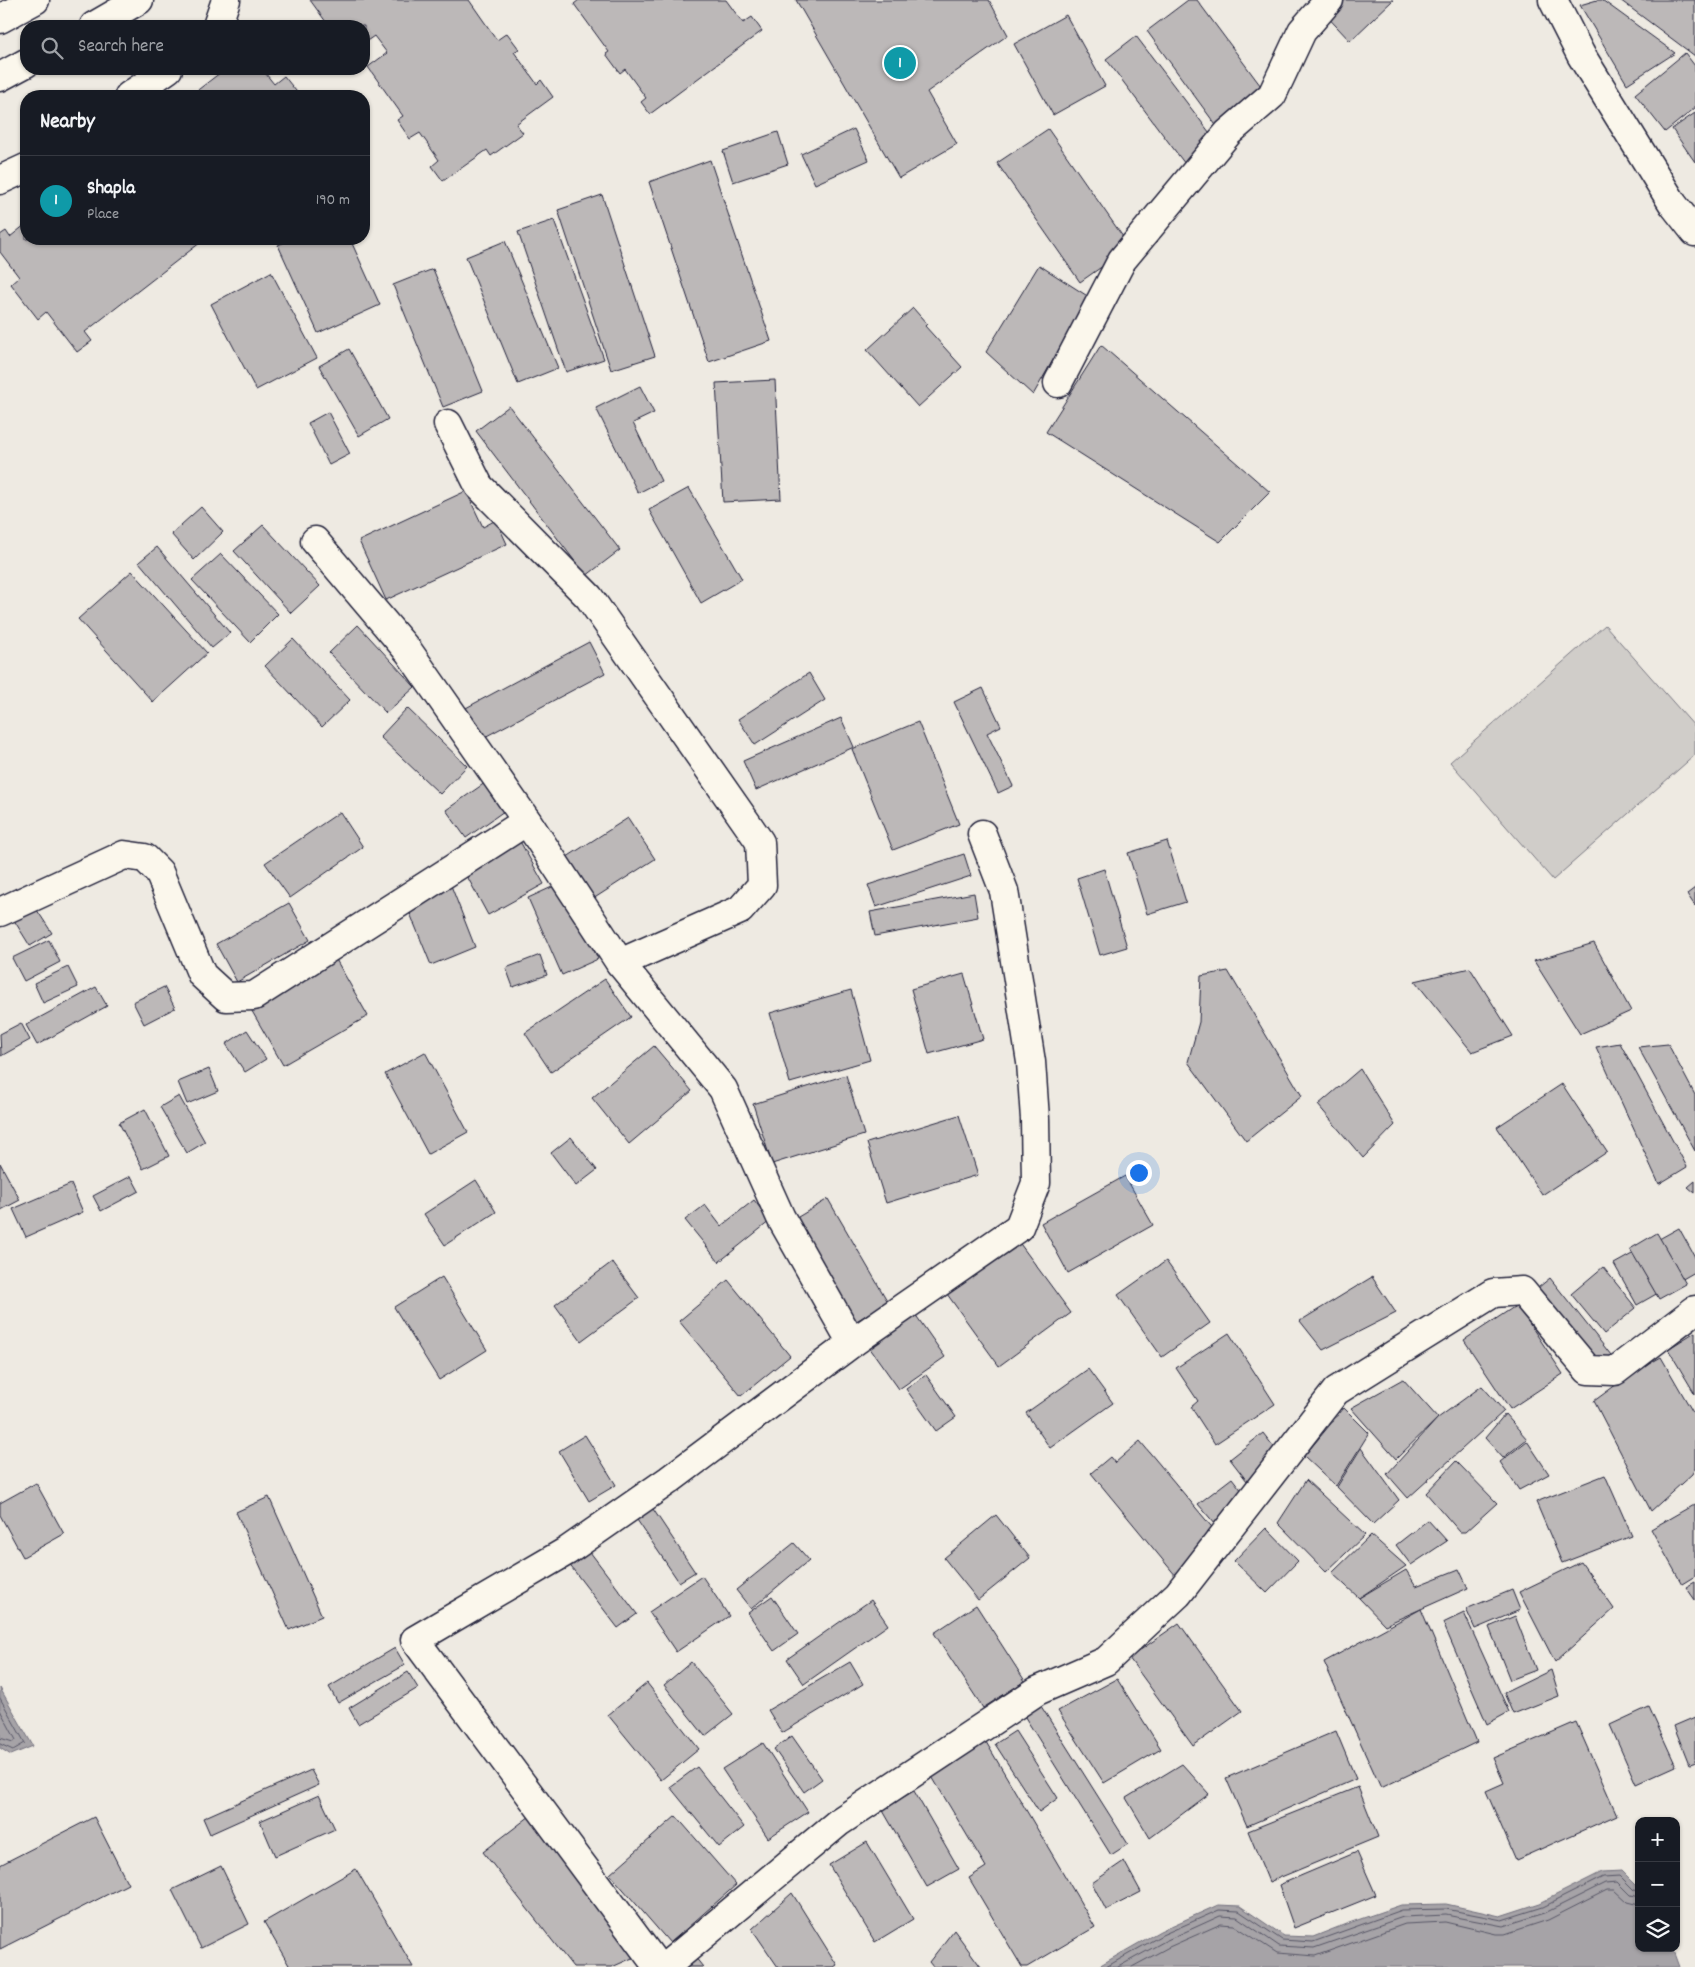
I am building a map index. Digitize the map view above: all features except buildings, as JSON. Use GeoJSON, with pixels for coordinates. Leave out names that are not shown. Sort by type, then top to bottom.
{"type":"FeatureCollection","features":[{"type":"Feature","properties":{"kind":"street"},"geometry":{"type":"LineString","coordinates":[[0,19],[35,0]]}},
{"type":"Feature","properties":{"kind":"street"},"geometry":{"type":"LineString","coordinates":[[105,20],[140,0]]}},
{"type":"Feature","properties":{"kind":"street"},"geometry":{"type":"LineString","coordinates":[[219,20],[226,0]]}},
{"type":"Feature","properties":{"kind":"street"},"geometry":{"type":"LineString","coordinates":[[1058,383],[1122,260],[1228,133],[1272,94],[1302,31],[1330,0]]}},
{"type":"Feature","properties":{"kind":"street"},"geometry":{"type":"LineString","coordinates":[[1553,0],[1581,55],[1673,204],[1695,232]]}},
{"type":"Feature","properties":{"kind":"street"},"geometry":{"type":"LineString","coordinates":[[0,77],[20,66]]}},
{"type":"Feature","properties":{"kind":"street"},"geometry":{"type":"LineString","coordinates":[[138,90],[159,75]]}},
{"type":"Feature","properties":{"kind":"street"},"geometry":{"type":"LineString","coordinates":[[0,180],[20,171]]}},
{"type":"Feature","properties":{"kind":"street"},"geometry":{"type":"LineString","coordinates":[[448,424],[479,486],[589,597],[760,842],[762,885],[740,910],[620,963]]}},
{"type":"Feature","properties":{"kind":"street"},"geometry":{"type":"LineString","coordinates":[[315,541],[408,652],[527,821],[620,963],[722,1089],[781,1218],[852,1342]]}},
{"type":"Feature","properties":{"kind":"street"},"geometry":{"type":"LineString","coordinates":[[0,912],[124,855],[145,858],[159,872],[202,975],[226,998],[254,996],[527,821]]}},
{"type":"Feature","properties":{"kind":"street"},"geometry":{"type":"LineString","coordinates":[[658,1967],[415,1640],[567,1551],[669,1480],[852,1342],[1019,1227],[1036,1183],[1032,1062],[1004,891],[982,834]]}},
{"type":"Feature","properties":{"kind":"street"},"geometry":{"type":"LineString","coordinates":[[665,1967],[839,1822],[1037,1691],[1106,1660],[1178,1594],[1336,1391],[1493,1293],[1522,1291],[1588,1370],[1615,1371],[1695,1310]]}},
{"type":"Feature","properties":{"kind":"shaded area"},"geometry":{"type":"Polygon","coordinates":[[[1605,625],[1695,727],[1695,755],[1553,880],[1450,762],[1605,625]]]}},
{"type":"Feature","properties":{"kind":"water"},"geometry":{"type":"Polygon","coordinates":[[[0,1688],[33,1746],[11,1755],[0,1748],[0,1688]]]}},
{"type":"Feature","properties":{"kind":"water"},"geometry":{"type":"Polygon","coordinates":[[[1622,1871],[1635,1884],[1635,1952],[1673,1952],[1679,1967],[1097,1967],[1160,1931],[1218,1905],[1240,1906],[1284,1936],[1313,1937],[1401,1905],[1446,1904],[1500,1916],[1540,1903],[1602,1872],[1622,1871]]]}},
{"type":"Feature","properties":{"kind":"place","name":"Shapla"},"geometry":{"type":"Point","coordinates":[900,63]}}]}
